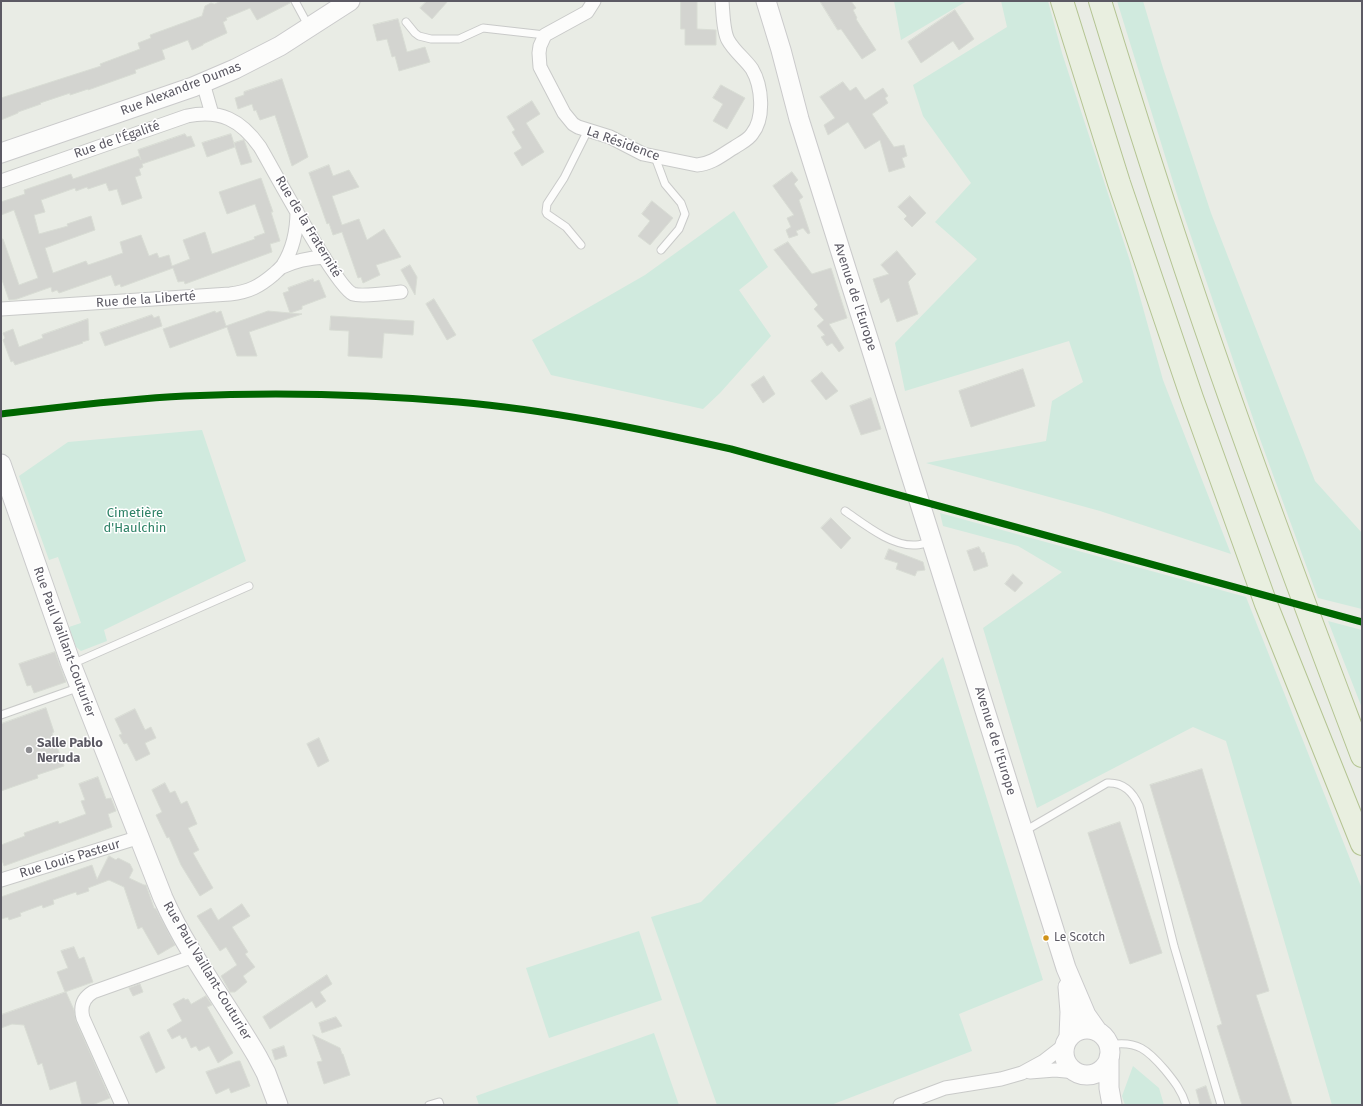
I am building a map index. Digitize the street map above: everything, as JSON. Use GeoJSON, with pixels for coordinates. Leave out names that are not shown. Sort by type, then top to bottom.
{"type":"FeatureCollection","features":[{"type":"Feature","properties":{"kind":"highway"},"geometry":{"type":"LineString","coordinates":[[1062,1],[1160,306],[1254,573],[1362,844]]}},
{"type":"Feature","properties":{"kind":"highway"},"geometry":{"type":"LineString","coordinates":[[1100,1],[1148,156],[1193,291],[1298,587],[1362,756]]}},
{"type":"Feature","properties":{"kind":"main road","name":"Rue Alexandre Dumas"},"geometry":{"type":"LineString","coordinates":[[1,153],[203,83],[246,65],[280,46],[350,1]]}},
{"type":"Feature","properties":{"kind":"main road","name":"Avenue de l'Europe"},"geometry":{"type":"LineString","coordinates":[[755,1],[776,62],[799,119]]}},
{"type":"Feature","properties":{"kind":"main road","name":"Avenue de l'Europe"},"geometry":{"type":"LineString","coordinates":[[766,1],[781,50],[799,119],[1066,968],[1086,1015],[1105,1045]]}},
{"type":"Feature","properties":{"kind":"main road","name":"Rue Paul Vaillant-Couturier"},"geometry":{"type":"LineString","coordinates":[[1,464],[71,664],[167,906],[194,956],[258,1056],[266,1073],[275,1101]]}},
{"type":"Feature","properties":{"kind":"main road","name":"Avenue de l'Europe"},"geometry":{"type":"LineString","coordinates":[[1066,968],[1070,1012],[1067,1040]]}},
{"type":"Feature","properties":{"kind":"main road"},"geometry":{"type":"LineString","coordinates":[[1105,1105],[1093,1088],[1070,1067],[1065,1060],[1064,1052],[1067,1040],[1076,1032],[1084,1029],[1092,1030],[1105,1045],[1112,1105]]}},
{"type":"Feature","properties":{"kind":"main road"},"geometry":{"type":"LineString","coordinates":[[1078,1073],[1091,1074],[1100,1071],[1106,1065],[1105,1045]]}},
{"type":"Feature","properties":{"kind":"street"},"geometry":{"type":"LineString","coordinates":[[545,35],[587,12],[594,1]]}},
{"type":"Feature","properties":{"kind":"street","name":"La Résidence"},"geometry":{"type":"LineString","coordinates":[[545,35],[540,46],[540,67],[568,119],[578,127],[610,137],[638,152],[691,165],[703,165],[713,161],[748,138],[758,125],[760,107],[757,81],[749,65],[728,41],[722,1]]}},
{"type":"Feature","properties":{"kind":"street"},"geometry":{"type":"LineString","coordinates":[[203,83],[212,114]]}},
{"type":"Feature","properties":{"kind":"street","name":"Rue de l'Égalité"},"geometry":{"type":"LineString","coordinates":[[1,181],[187,116],[202,113],[212,114],[234,122]]}},
{"type":"Feature","properties":{"kind":"street","name":"Rue de la Fraternité"},"geometry":{"type":"LineString","coordinates":[[234,122],[246,129],[260,147],[324,257],[345,288],[352,294],[361,295],[402,292]]}},
{"type":"Feature","properties":{"kind":"street","name":"Rue de la Liberté"},"geometry":{"type":"LineString","coordinates":[[282,266],[295,235],[297,211]]}},
{"type":"Feature","properties":{"kind":"street","name":"Rue de la Liberté"},"geometry":{"type":"LineString","coordinates":[[1,309],[238,294],[257,287],[282,266],[298,260],[324,257]]}},
{"type":"Feature","properties":{"kind":"street","name":"Rue Louis Pasteur"},"geometry":{"type":"LineString","coordinates":[[1,880],[140,837]]}},
{"type":"Feature","properties":{"kind":"street"},"geometry":{"type":"LineString","coordinates":[[122,1105],[81,1013],[82,1003],[88,994],[92,992],[194,956]]}},
{"type":"Feature","properties":{"kind":"street"},"geometry":{"type":"LineString","coordinates":[[900,1105],[945,1088],[1001,1080],[1022,1073],[1044,1061],[1067,1040]]}},
{"type":"Feature","properties":{"kind":"street"},"geometry":{"type":"LineString","coordinates":[[1022,1073],[1049,1070],[1078,1073]]}},
{"type":"Feature","properties":{"kind":"lane"},"geometry":{"type":"LineString","coordinates":[[295,1],[309,27]]}},
{"type":"Feature","properties":{"kind":"lane"},"geometry":{"type":"LineString","coordinates":[[406,22],[419,36],[432,39],[459,39],[483,28],[545,35]]}},
{"type":"Feature","properties":{"kind":"lane"},"geometry":{"type":"LineString","coordinates":[[581,244],[566,227],[547,214],[546,208],[564,178],[588,130]]}},
{"type":"Feature","properties":{"kind":"lane"},"geometry":{"type":"LineString","coordinates":[[655,157],[665,184],[681,203],[685,214],[679,229],[661,250]]}},
{"type":"Feature","properties":{"kind":"lane"},"geometry":{"type":"LineString","coordinates":[[845,512],[899,543],[914,546],[932,541]]}},
{"type":"Feature","properties":{"kind":"lane"},"geometry":{"type":"LineString","coordinates":[[71,664],[249,586]]}},
{"type":"Feature","properties":{"kind":"lane"},"geometry":{"type":"LineString","coordinates":[[1,715],[80,687]]}},
{"type":"Feature","properties":{"kind":"lane"},"geometry":{"type":"LineString","coordinates":[[1023,832],[1107,783],[1123,786],[1134,794],[1139,806],[1174,946],[1221,1105]]}},
{"type":"Feature","properties":{"kind":"lane"},"geometry":{"type":"LineString","coordinates":[[1105,1045],[1129,1044],[1148,1051],[1177,1085],[1186,1105]]}},
{"type":"Feature","properties":{"kind":"lane"},"geometry":{"type":"LineString","coordinates":[[429,1105],[439,1102],[440,1105]]}},
{"type":"Feature","properties":{"kind":"green space"},"geometry":{"type":"Polygon","coordinates":[[[894,1],[967,1],[901,40],[894,1]]]}},
{"type":"Feature","properties":{"kind":"green space"},"geometry":{"type":"Polygon","coordinates":[[[1001,1],[1048,1],[1062,53],[1130,261],[1163,380],[1231,554],[1100,511],[926,463],[1046,441],[1052,401],[1083,382],[1069,341],[905,391],[895,343],[977,259],[935,222],[971,183],[923,116],[913,85],[1007,27],[1001,1]]]}},
{"type":"Feature","properties":{"kind":"green space"},"geometry":{"type":"Polygon","coordinates":[[[1117,1],[1143,1],[1163,68],[1211,213],[1315,481],[1362,533],[1362,609],[1318,598],[1260,439],[1179,201],[1117,1]]]}},
{"type":"Feature","properties":{"kind":"green space"},"geometry":{"type":"Polygon","coordinates":[[[734,211],[768,267],[739,290],[771,336],[720,393],[703,409],[551,375],[532,340],[645,275],[734,211]]]}},
{"type":"Feature","properties":{"kind":"green space","name":"Cimetière d'Haulchin"},"geometry":{"type":"Polygon","coordinates":[[[202,430],[246,561],[104,630],[107,641],[81,651],[76,647],[69,627],[81,623],[58,557],[49,560],[19,476],[68,442],[202,430]]]}},
{"type":"Feature","properties":{"kind":"green space"},"geometry":{"type":"Polygon","coordinates":[[[940,513],[1246,597],[1362,889],[1362,1105],[1332,1105],[1226,741],[1193,727],[1037,808],[983,628],[1062,572],[1018,546],[943,526],[940,513]]]}},
{"type":"Feature","properties":{"kind":"green space"},"geometry":{"type":"Polygon","coordinates":[[[1328,621],[1362,630],[1362,708],[1328,621]]]}},
{"type":"Feature","properties":{"kind":"green space"},"geometry":{"type":"Polygon","coordinates":[[[943,657],[1043,980],[959,1014],[972,1051],[831,1105],[717,1105],[651,917],[701,902],[943,657]]]}},
{"type":"Feature","properties":{"kind":"green space"},"geometry":{"type":"Polygon","coordinates":[[[639,931],[662,1000],[549,1038],[526,968],[639,931]]]}},
{"type":"Feature","properties":{"kind":"green space"},"geometry":{"type":"Polygon","coordinates":[[[654,1033],[679,1105],[479,1105],[476,1096],[654,1033]]]}},
{"type":"Feature","properties":{"kind":"green space"},"geometry":{"type":"Polygon","coordinates":[[[1133,1066],[1159,1088],[1164,1105],[1125,1105],[1122,1096],[1133,1066]]]}},
{"type":"Feature","properties":{"kind":"building"},"geometry":{"type":"Polygon","coordinates":[[[222,1],[290,1],[290,3],[257,20],[250,8],[226,18],[227,20],[223,22],[227,33],[192,50],[188,40],[162,50],[165,59],[135,70],[136,73],[88,90],[70,95],[70,93],[40,103],[41,104],[1,120],[1,98],[101,66],[100,64],[140,49],[138,43],[151,38],[150,35],[202,16],[205,6],[222,1]]]}},
{"type":"Feature","properties":{"kind":"building"},"geometry":{"type":"Polygon","coordinates":[[[427,1],[448,1],[432,19],[420,8],[427,1]]]}},
{"type":"Feature","properties":{"kind":"building"},"geometry":{"type":"Polygon","coordinates":[[[681,1],[697,1],[697,29],[716,30],[716,45],[685,45],[685,29],[681,29],[681,1]]]}},
{"type":"Feature","properties":{"kind":"building"},"geometry":{"type":"Polygon","coordinates":[[[820,1],[851,1],[856,8],[853,10],[857,18],[856,19],[876,50],[862,59],[841,29],[838,30],[820,1]]]}},
{"type":"Feature","properties":{"kind":"building"},"geometry":{"type":"Polygon","coordinates":[[[955,10],[974,39],[959,50],[953,41],[921,63],[908,42],[955,10]]]}},
{"type":"Feature","properties":{"kind":"building"},"geometry":{"type":"Polygon","coordinates":[[[398,19],[407,52],[425,47],[430,62],[399,71],[395,56],[392,57],[387,39],[377,41],[373,25],[398,19]]]}},
{"type":"Feature","properties":{"kind":"building"},"geometry":{"type":"Polygon","coordinates":[[[282,79],[308,157],[292,166],[275,115],[260,120],[256,110],[254,111],[252,104],[238,109],[235,98],[244,95],[244,92],[282,79]]]}},
{"type":"Feature","properties":{"kind":"building"},"geometry":{"type":"Polygon","coordinates":[[[843,82],[850,91],[856,87],[865,100],[883,88],[888,96],[885,98],[888,103],[872,114],[894,147],[904,145],[907,156],[902,158],[905,167],[889,172],[880,140],[865,149],[848,122],[828,135],[824,125],[835,118],[820,97],[843,82]]]}},
{"type":"Feature","properties":{"kind":"building"},"geometry":{"type":"Polygon","coordinates":[[[721,85],[745,98],[727,129],[713,121],[723,104],[713,98],[721,85]]]}},
{"type":"Feature","properties":{"kind":"building"},"geometry":{"type":"Polygon","coordinates":[[[532,101],[540,114],[526,123],[544,152],[522,166],[514,153],[522,148],[512,132],[515,130],[507,117],[532,101]]]}},
{"type":"Feature","properties":{"kind":"building"},"geometry":{"type":"Polygon","coordinates":[[[185,134],[187,137],[191,136],[195,146],[142,164],[143,167],[139,169],[141,175],[135,177],[142,198],[122,205],[117,189],[109,191],[106,183],[76,191],[75,188],[41,200],[45,212],[34,215],[39,234],[68,226],[67,224],[91,216],[95,230],[45,248],[53,273],[86,261],[88,265],[123,253],[120,242],[141,235],[149,256],[157,253],[159,258],[169,255],[172,266],[190,259],[183,240],[205,232],[212,254],[255,239],[254,237],[265,233],[255,204],[227,214],[219,192],[261,178],[273,212],[271,212],[280,241],[270,244],[272,252],[185,284],[184,281],[178,282],[173,268],[121,287],[120,284],[115,286],[111,275],[59,293],[57,290],[52,292],[51,287],[17,299],[9,300],[1,277],[1,239],[3,239],[19,285],[38,278],[14,210],[1,215],[1,202],[25,194],[24,190],[71,174],[73,179],[139,156],[141,160],[138,150],[185,134]]]}},
{"type":"Feature","properties":{"kind":"building"},"geometry":{"type":"Polygon","coordinates":[[[231,134],[235,147],[207,157],[202,143],[231,134]]]}},
{"type":"Feature","properties":{"kind":"building"},"geometry":{"type":"Polygon","coordinates":[[[244,140],[252,162],[241,165],[234,143],[244,140]]]}},
{"type":"Feature","properties":{"kind":"building"},"geometry":{"type":"Polygon","coordinates":[[[329,165],[333,176],[349,170],[359,187],[332,196],[342,225],[359,219],[367,240],[384,229],[401,257],[376,265],[380,275],[363,283],[361,277],[358,278],[342,232],[333,235],[329,223],[327,224],[309,173],[329,165]]]}},
{"type":"Feature","properties":{"kind":"building"},"geometry":{"type":"Polygon","coordinates":[[[792,172],[798,180],[794,184],[803,197],[799,200],[810,233],[808,234],[803,228],[796,231],[798,235],[789,238],[786,230],[791,227],[787,218],[794,215],[773,186],[792,172]]]}},
{"type":"Feature","properties":{"kind":"building"},"geometry":{"type":"Polygon","coordinates":[[[910,196],[926,213],[912,227],[904,219],[907,216],[898,207],[910,196]]]}},
{"type":"Feature","properties":{"kind":"building"},"geometry":{"type":"Polygon","coordinates":[[[652,201],[673,218],[650,245],[638,236],[650,221],[642,214],[652,201]]]}},
{"type":"Feature","properties":{"kind":"building"},"geometry":{"type":"Polygon","coordinates":[[[788,242],[812,274],[831,268],[847,318],[829,324],[844,348],[839,352],[832,343],[827,346],[821,337],[825,335],[817,326],[824,320],[814,309],[818,305],[774,250],[788,242]]]}},
{"type":"Feature","properties":{"kind":"building"},"geometry":{"type":"Polygon","coordinates":[[[897,251],[916,274],[908,282],[918,314],[897,322],[889,298],[881,303],[873,279],[889,274],[881,265],[897,251]]]}},
{"type":"Feature","properties":{"kind":"building"},"geometry":{"type":"Polygon","coordinates":[[[410,265],[417,277],[415,295],[401,270],[410,265]]]}},
{"type":"Feature","properties":{"kind":"building"},"geometry":{"type":"Polygon","coordinates":[[[313,279],[314,282],[319,280],[326,297],[302,306],[302,309],[290,313],[283,293],[289,291],[288,288],[313,279]]]}},
{"type":"Feature","properties":{"kind":"building"},"geometry":{"type":"Polygon","coordinates":[[[434,299],[456,335],[447,340],[426,304],[434,299]]]}},
{"type":"Feature","properties":{"kind":"building"},"geometry":{"type":"Polygon","coordinates":[[[215,311],[216,313],[221,311],[226,326],[268,311],[302,314],[249,332],[257,356],[237,356],[227,327],[170,348],[163,329],[215,311]]]}},
{"type":"Feature","properties":{"kind":"building"},"geometry":{"type":"Polygon","coordinates":[[[152,315],[154,318],[159,316],[162,326],[105,346],[100,333],[152,315]]]}},
{"type":"Feature","properties":{"kind":"building"},"geometry":{"type":"Polygon","coordinates":[[[331,316],[414,321],[413,335],[384,333],[382,358],[348,356],[349,331],[330,330],[331,316]]]}},
{"type":"Feature","properties":{"kind":"building"},"geometry":{"type":"Polygon","coordinates":[[[88,319],[89,340],[15,365],[13,361],[11,362],[3,340],[5,338],[3,333],[13,329],[19,347],[43,338],[42,335],[88,319]]]}},
{"type":"Feature","properties":{"kind":"building"},"geometry":{"type":"Polygon","coordinates":[[[1023,369],[1035,406],[971,427],[959,391],[1023,369]]]}},
{"type":"Feature","properties":{"kind":"building"},"geometry":{"type":"Polygon","coordinates":[[[822,372],[838,391],[826,400],[811,381],[822,372]]]}},
{"type":"Feature","properties":{"kind":"building"},"geometry":{"type":"Polygon","coordinates":[[[764,376],[775,394],[763,403],[751,385],[764,376]]]}},
{"type":"Feature","properties":{"kind":"building"},"geometry":{"type":"Polygon","coordinates":[[[871,398],[881,429],[861,435],[850,406],[871,398]]]}},
{"type":"Feature","properties":{"kind":"building"},"geometry":{"type":"Polygon","coordinates":[[[831,518],[851,538],[841,549],[821,528],[831,518]]]}},
{"type":"Feature","properties":{"kind":"building"},"geometry":{"type":"Polygon","coordinates":[[[979,547],[982,553],[984,552],[988,566],[974,571],[967,551],[979,547]]]}},
{"type":"Feature","properties":{"kind":"building"},"geometry":{"type":"Polygon","coordinates":[[[889,549],[923,562],[925,570],[917,571],[915,576],[896,569],[898,563],[885,559],[889,549]]]}},
{"type":"Feature","properties":{"kind":"building"},"geometry":{"type":"Polygon","coordinates":[[[1013,574],[1023,583],[1015,592],[1005,584],[1013,574]]]}},
{"type":"Feature","properties":{"kind":"building"},"geometry":{"type":"Polygon","coordinates":[[[55,652],[66,682],[34,693],[31,685],[27,686],[19,664],[55,652]]]}},
{"type":"Feature","properties":{"kind":"building","name":"Salle Pablo Neruda"},"geometry":{"type":"Polygon","coordinates":[[[46,708],[54,732],[52,733],[64,766],[37,775],[38,778],[1,791],[1,724],[46,708]]]}},
{"type":"Feature","properties":{"kind":"building"},"geometry":{"type":"Polygon","coordinates":[[[135,709],[145,730],[151,727],[156,738],[145,743],[150,754],[136,761],[127,743],[124,744],[119,735],[122,734],[115,719],[135,709]]]}},
{"type":"Feature","properties":{"kind":"building"},"geometry":{"type":"Polygon","coordinates":[[[319,738],[329,761],[318,767],[307,744],[319,738]]]}},
{"type":"Feature","properties":{"kind":"building"},"geometry":{"type":"Polygon","coordinates":[[[1202,769],[1269,991],[1256,995],[1292,1105],[1242,1105],[1217,1026],[1222,1024],[1150,785],[1202,769]]]}},
{"type":"Feature","properties":{"kind":"building"},"geometry":{"type":"Polygon","coordinates":[[[98,777],[106,799],[111,798],[116,811],[108,814],[112,827],[4,866],[1,857],[1,845],[25,836],[24,833],[58,821],[59,824],[86,814],[81,801],[85,800],[79,784],[98,777]]]}},
{"type":"Feature","properties":{"kind":"building"},"geometry":{"type":"Polygon","coordinates":[[[165,783],[170,793],[175,791],[181,804],[187,801],[197,824],[188,828],[199,850],[193,853],[213,888],[200,896],[181,865],[169,837],[167,838],[156,815],[162,812],[152,790],[165,783]]]}},
{"type":"Feature","properties":{"kind":"building"},"geometry":{"type":"Polygon","coordinates":[[[1120,822],[1162,953],[1130,964],[1088,833],[1120,822]]]}},
{"type":"Feature","properties":{"kind":"building"},"geometry":{"type":"Polygon","coordinates":[[[109,856],[116,860],[118,858],[130,864],[133,870],[129,878],[146,885],[154,908],[156,909],[175,945],[158,955],[142,927],[138,929],[124,887],[109,880],[88,888],[89,891],[77,895],[76,892],[53,900],[54,904],[43,908],[42,905],[20,913],[21,916],[9,920],[8,917],[1,919],[1,897],[92,865],[97,879],[109,856]]]}},
{"type":"Feature","properties":{"kind":"building"},"geometry":{"type":"Polygon","coordinates":[[[242,904],[250,916],[232,927],[248,952],[245,954],[255,967],[243,976],[247,982],[235,992],[230,992],[221,976],[237,965],[226,947],[220,951],[197,916],[211,908],[218,920],[242,904]]]}},
{"type":"Feature","properties":{"kind":"building"},"geometry":{"type":"Polygon","coordinates":[[[74,947],[79,959],[84,957],[93,982],[65,992],[57,972],[68,968],[61,951],[74,947]]]}},
{"type":"Feature","properties":{"kind":"building"},"geometry":{"type":"Polygon","coordinates":[[[327,975],[332,984],[320,992],[326,1001],[316,1008],[312,1001],[270,1029],[263,1017],[327,975]]]}},
{"type":"Feature","properties":{"kind":"building"},"geometry":{"type":"Polygon","coordinates":[[[140,984],[143,992],[133,996],[129,988],[140,984]]]}},
{"type":"Feature","properties":{"kind":"building"},"geometry":{"type":"Polygon","coordinates":[[[66,992],[74,1010],[76,1021],[110,1098],[92,1105],[82,1105],[76,1081],[50,1090],[42,1063],[38,1065],[24,1025],[12,1024],[1,1028],[1,1015],[66,992]]]}},
{"type":"Feature","properties":{"kind":"building"},"geometry":{"type":"Polygon","coordinates":[[[206,996],[212,1005],[207,1007],[233,1053],[218,1063],[209,1046],[199,1051],[196,1046],[191,1048],[186,1037],[182,1039],[180,1035],[172,1039],[167,1030],[182,1021],[173,1004],[184,998],[185,1000],[188,999],[191,1004],[206,996]]]}},
{"type":"Feature","properties":{"kind":"building"},"geometry":{"type":"Polygon","coordinates":[[[336,1017],[342,1026],[322,1033],[319,1023],[336,1017]]]}},
{"type":"Feature","properties":{"kind":"building"},"geometry":{"type":"Polygon","coordinates":[[[149,1032],[165,1068],[156,1073],[140,1037],[149,1032]]]}},
{"type":"Feature","properties":{"kind":"building"},"geometry":{"type":"Polygon","coordinates":[[[313,1035],[340,1048],[350,1075],[324,1084],[317,1062],[322,1061],[313,1035]]]}},
{"type":"Feature","properties":{"kind":"building"},"geometry":{"type":"Polygon","coordinates":[[[284,1046],[287,1056],[275,1060],[272,1050],[284,1046]]]}},
{"type":"Feature","properties":{"kind":"building"},"geometry":{"type":"Polygon","coordinates":[[[240,1061],[250,1086],[231,1093],[229,1088],[216,1094],[206,1072],[240,1061]]]}},
{"type":"Feature","properties":{"kind":"building"},"geometry":{"type":"Polygon","coordinates":[[[1206,1086],[1212,1105],[1200,1105],[1196,1090],[1206,1086]]]}},
{"type":"Feature","properties":{"kind":"transit line"},"geometry":{"type":"LineString","coordinates":[[1,414],[162,397],[287,394],[424,399],[492,405],[561,415],[629,427],[731,449],[1362,622]]}},
{"type":"Feature","properties":{"kind":"place","name":"Salle Pablo Neruda"},"geometry":{"type":"Point","coordinates":[29,750]}},
{"type":"Feature","properties":{"kind":"place","name":"Le Scotch"},"geometry":{"type":"Point","coordinates":[1046,938]}}]}
